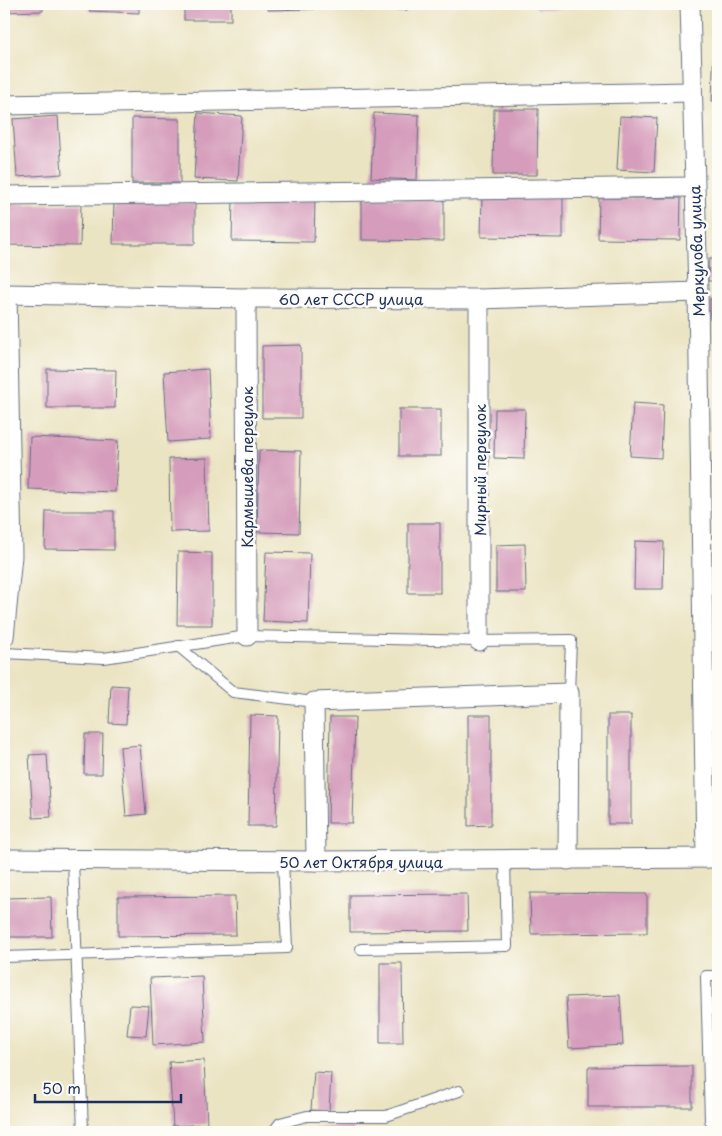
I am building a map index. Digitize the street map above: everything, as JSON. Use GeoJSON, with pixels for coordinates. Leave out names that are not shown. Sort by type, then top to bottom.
{"type":"FeatureCollection","features":[{"type":"Feature","properties":{"kind":"street","name":"Меркулова улица"},"geometry":{"type":"LineString","coordinates":[[690,4],[712,858]]}},
{"type":"Feature","properties":{"kind":"street"},"geometry":{"type":"LineString","coordinates":[[4,105],[692,92]]}},
{"type":"Feature","properties":{"kind":"street"},"geometry":{"type":"LineString","coordinates":[[4,196],[694,187]]}},
{"type":"Feature","properties":{"kind":"street","name":"60 лет СССР улица"},"geometry":{"type":"LineString","coordinates":[[6,294],[479,299],[698,292]]}},
{"type":"Feature","properties":{"kind":"street"},"geometry":{"type":"LineString","coordinates":[[4,637],[12,556],[6,294]]}},
{"type":"Feature","properties":{"kind":"street","name":"Кармышева переулок"},"geometry":{"type":"LineString","coordinates":[[246,298],[247,636]]}},
{"type":"Feature","properties":{"kind":"street","name":"Мирный переулок"},"geometry":{"type":"LineString","coordinates":[[479,299],[479,641]]}},
{"type":"Feature","properties":{"kind":"street"},"geometry":{"type":"LineString","coordinates":[[316,861],[314,702],[569,693],[568,860]]}},
{"type":"Feature","properties":{"kind":"street","name":"50 лет Октября улица"},"geometry":{"type":"LineString","coordinates":[[4,859],[316,861],[712,858]]}},
{"type":"Feature","properties":{"kind":"lane"},"geometry":{"type":"LineString","coordinates":[[4,653],[104,658],[247,636],[479,641],[572,640],[569,693]]}},
{"type":"Feature","properties":{"kind":"lane"},"geometry":{"type":"LineString","coordinates":[[178,646],[233,692],[314,702]]}},
{"type":"Feature","properties":{"kind":"lane"},"geometry":{"type":"LineString","coordinates":[[73,860],[82,1132]]}},
{"type":"Feature","properties":{"kind":"lane"},"geometry":{"type":"LineString","coordinates":[[361,949],[507,946],[505,860]]}},
{"type":"Feature","properties":{"kind":"lane"},"geometry":{"type":"LineString","coordinates":[[4,957],[287,948],[283,861]]}},
{"type":"Feature","properties":{"kind":"lane"},"geometry":{"type":"LineString","coordinates":[[710,1120],[706,976],[718,976]]}},
{"type":"Feature","properties":{"kind":"lane"},"geometry":{"type":"LineString","coordinates":[[273,1132],[280,1123],[307,1116],[386,1116],[459,1090]]}},
{"type":"Feature","properties":{"kind":"building"},"geometry":{"type":"Polygon","coordinates":[[[4,4],[43,4],[43,11],[4,12],[4,4]]]}},
{"type":"Feature","properties":{"kind":"building"},"geometry":{"type":"Polygon","coordinates":[[[89,4],[139,4],[139,13],[89,11],[89,4]]]}},
{"type":"Feature","properties":{"kind":"building"},"geometry":{"type":"Polygon","coordinates":[[[184,4],[231,4],[231,20],[184,20],[184,4]]]}},
{"type":"Feature","properties":{"kind":"building"},"geometry":{"type":"Polygon","coordinates":[[[268,4],[314,4],[314,9],[268,10],[268,4]]]}},
{"type":"Feature","properties":{"kind":"building"},"geometry":{"type":"Polygon","coordinates":[[[360,4],[407,4],[407,10],[360,10],[360,4]]]}},
{"type":"Feature","properties":{"kind":"building"},"geometry":{"type":"Polygon","coordinates":[[[537,4],[576,4],[576,8],[537,9],[537,4]]]}},
{"type":"Feature","properties":{"kind":"building"},"geometry":{"type":"Polygon","coordinates":[[[617,4],[667,4],[667,8],[617,6],[617,4]]]}},
{"type":"Feature","properties":{"kind":"building"},"geometry":{"type":"Polygon","coordinates":[[[714,41],[718,41],[718,101],[712,101],[714,41]]]}},
{"type":"Feature","properties":{"kind":"building"},"geometry":{"type":"Polygon","coordinates":[[[494,109],[538,109],[537,175],[493,175],[494,109]]]}},
{"type":"Feature","properties":{"kind":"building"},"geometry":{"type":"Polygon","coordinates":[[[198,113],[242,116],[238,181],[194,179],[198,113]]]}},
{"type":"Feature","properties":{"kind":"building"},"geometry":{"type":"Polygon","coordinates":[[[374,113],[419,115],[417,180],[371,178],[374,113]]]}},
{"type":"Feature","properties":{"kind":"building"},"geometry":{"type":"Polygon","coordinates":[[[58,116],[62,174],[17,177],[13,119],[58,116]]]}},
{"type":"Feature","properties":{"kind":"building"},"geometry":{"type":"Polygon","coordinates":[[[620,116],[657,118],[654,172],[617,170],[620,116]]]}},
{"type":"Feature","properties":{"kind":"building"},"geometry":{"type":"Polygon","coordinates":[[[132,118],[180,119],[180,183],[132,183],[132,118]]]}},
{"type":"Feature","properties":{"kind":"building"},"geometry":{"type":"Polygon","coordinates":[[[482,195],[563,196],[563,238],[481,237],[482,195]]]}},
{"type":"Feature","properties":{"kind":"building"},"geometry":{"type":"Polygon","coordinates":[[[362,198],[444,199],[444,241],[362,240],[362,198]]]}},
{"type":"Feature","properties":{"kind":"building"},"geometry":{"type":"Polygon","coordinates":[[[599,198],[681,198],[680,240],[598,239],[599,198]]]}},
{"type":"Feature","properties":{"kind":"building"},"geometry":{"type":"Polygon","coordinates":[[[233,199],[315,200],[314,242],[232,241],[233,199]]]}},
{"type":"Feature","properties":{"kind":"building"},"geometry":{"type":"Polygon","coordinates":[[[114,202],[195,203],[195,244],[113,244],[114,202]]]}},
{"type":"Feature","properties":{"kind":"building"},"geometry":{"type":"Polygon","coordinates":[[[4,204],[81,204],[80,246],[4,245],[4,204]]]}},
{"type":"Feature","properties":{"kind":"building"},"geometry":{"type":"Polygon","coordinates":[[[709,259],[718,259],[718,281],[708,281],[709,259]]]}},
{"type":"Feature","properties":{"kind":"building"},"geometry":{"type":"Polygon","coordinates":[[[710,299],[718,299],[718,319],[710,319],[710,299]]]}},
{"type":"Feature","properties":{"kind":"building"},"geometry":{"type":"Polygon","coordinates":[[[301,345],[301,418],[262,418],[262,346],[301,345]]]}},
{"type":"Feature","properties":{"kind":"building"},"geometry":{"type":"Polygon","coordinates":[[[47,369],[116,370],[115,408],[47,408],[47,369]]]}},
{"type":"Feature","properties":{"kind":"building"},"geometry":{"type":"Polygon","coordinates":[[[208,369],[211,439],[168,442],[164,372],[208,369]]]}},
{"type":"Feature","properties":{"kind":"building"},"geometry":{"type":"Polygon","coordinates":[[[633,403],[663,405],[661,458],[630,456],[633,403]]]}},
{"type":"Feature","properties":{"kind":"building"},"geometry":{"type":"Polygon","coordinates":[[[399,409],[441,409],[441,456],[399,456],[399,409]]]}},
{"type":"Feature","properties":{"kind":"building"},"geometry":{"type":"Polygon","coordinates":[[[495,409],[525,409],[524,459],[494,458],[495,409]]]}},
{"type":"Feature","properties":{"kind":"building"},"geometry":{"type":"Polygon","coordinates":[[[30,437],[118,441],[115,492],[28,489],[30,437]]]}},
{"type":"Feature","properties":{"kind":"building"},"geometry":{"type":"Polygon","coordinates":[[[259,450],[301,451],[299,533],[257,532],[259,450]]]}},
{"type":"Feature","properties":{"kind":"building"},"geometry":{"type":"Polygon","coordinates":[[[207,458],[209,531],[170,532],[169,459],[207,458]]]}},
{"type":"Feature","properties":{"kind":"building"},"geometry":{"type":"Polygon","coordinates":[[[46,511],[114,511],[114,550],[45,549],[46,511]]]}},
{"type":"Feature","properties":{"kind":"building"},"geometry":{"type":"Polygon","coordinates":[[[408,523],[440,523],[440,593],[408,593],[408,523]]]}},
{"type":"Feature","properties":{"kind":"building"},"geometry":{"type":"Polygon","coordinates":[[[635,541],[664,542],[663,589],[634,589],[635,541]]]}},
{"type":"Feature","properties":{"kind":"building"},"geometry":{"type":"Polygon","coordinates":[[[525,544],[526,592],[496,592],[496,545],[525,544]]]}},
{"type":"Feature","properties":{"kind":"building"},"geometry":{"type":"Polygon","coordinates":[[[178,552],[212,553],[212,625],[177,625],[178,552]]]}},
{"type":"Feature","properties":{"kind":"building"},"geometry":{"type":"Polygon","coordinates":[[[266,552],[310,553],[308,623],[263,621],[266,552]]]}},
{"type":"Feature","properties":{"kind":"building"},"geometry":{"type":"Polygon","coordinates":[[[111,685],[128,686],[126,724],[109,723],[111,685]]]}},
{"type":"Feature","properties":{"kind":"building"},"geometry":{"type":"Polygon","coordinates":[[[250,715],[278,716],[276,826],[248,826],[250,715]]]}},
{"type":"Feature","properties":{"kind":"building"},"geometry":{"type":"Polygon","coordinates":[[[468,715],[491,715],[491,825],[468,826],[468,715]]]}},
{"type":"Feature","properties":{"kind":"building"},"geometry":{"type":"Polygon","coordinates":[[[608,715],[631,715],[631,824],[608,824],[608,715]]]}},
{"type":"Feature","properties":{"kind":"building"},"geometry":{"type":"Polygon","coordinates":[[[330,717],[355,717],[352,823],[328,823],[330,717]]]}},
{"type":"Feature","properties":{"kind":"building"},"geometry":{"type":"Polygon","coordinates":[[[85,734],[103,734],[102,774],[84,774],[85,734]]]}},
{"type":"Feature","properties":{"kind":"building"},"geometry":{"type":"Polygon","coordinates":[[[140,745],[146,814],[126,816],[120,747],[140,745]]]}},
{"type":"Feature","properties":{"kind":"building"},"geometry":{"type":"Polygon","coordinates":[[[47,754],[51,817],[33,818],[29,755],[47,754]]]}},
{"type":"Feature","properties":{"kind":"building"},"geometry":{"type":"Polygon","coordinates":[[[530,893],[647,894],[647,933],[531,934],[530,893]]]}},
{"type":"Feature","properties":{"kind":"building"},"geometry":{"type":"Polygon","coordinates":[[[467,894],[468,931],[350,932],[350,895],[467,894]]]}},
{"type":"Feature","properties":{"kind":"building"},"geometry":{"type":"Polygon","coordinates":[[[235,896],[236,935],[118,936],[118,897],[235,896]]]}},
{"type":"Feature","properties":{"kind":"building"},"geometry":{"type":"Polygon","coordinates":[[[51,897],[52,937],[4,937],[4,898],[51,897]]]}},
{"type":"Feature","properties":{"kind":"building"},"geometry":{"type":"Polygon","coordinates":[[[380,963],[402,963],[403,1043],[380,1043],[380,963]]]}},
{"type":"Feature","properties":{"kind":"building"},"geometry":{"type":"Polygon","coordinates":[[[202,976],[205,1042],[153,1045],[150,978],[202,976]]]}},
{"type":"Feature","properties":{"kind":"building"},"geometry":{"type":"Polygon","coordinates":[[[620,995],[623,1045],[569,1048],[566,997],[620,995]]]}},
{"type":"Feature","properties":{"kind":"building"},"geometry":{"type":"Polygon","coordinates":[[[130,1005],[149,1006],[146,1036],[127,1035],[130,1005]]]}},
{"type":"Feature","properties":{"kind":"building"},"geometry":{"type":"Polygon","coordinates":[[[204,1060],[207,1124],[173,1126],[169,1062],[204,1060]]]}},
{"type":"Feature","properties":{"kind":"building"},"geometry":{"type":"Polygon","coordinates":[[[692,1066],[692,1107],[588,1107],[588,1067],[692,1066]]]}},
{"type":"Feature","properties":{"kind":"building"},"geometry":{"type":"Polygon","coordinates":[[[314,1072],[331,1073],[329,1111],[311,1110],[314,1072]]]}},
{"type":"Feature","properties":{"kind":"building"},"geometry":{"type":"Polygon","coordinates":[[[354,1125],[354,1132],[313,1132],[313,1128],[354,1125]]]}}]}
